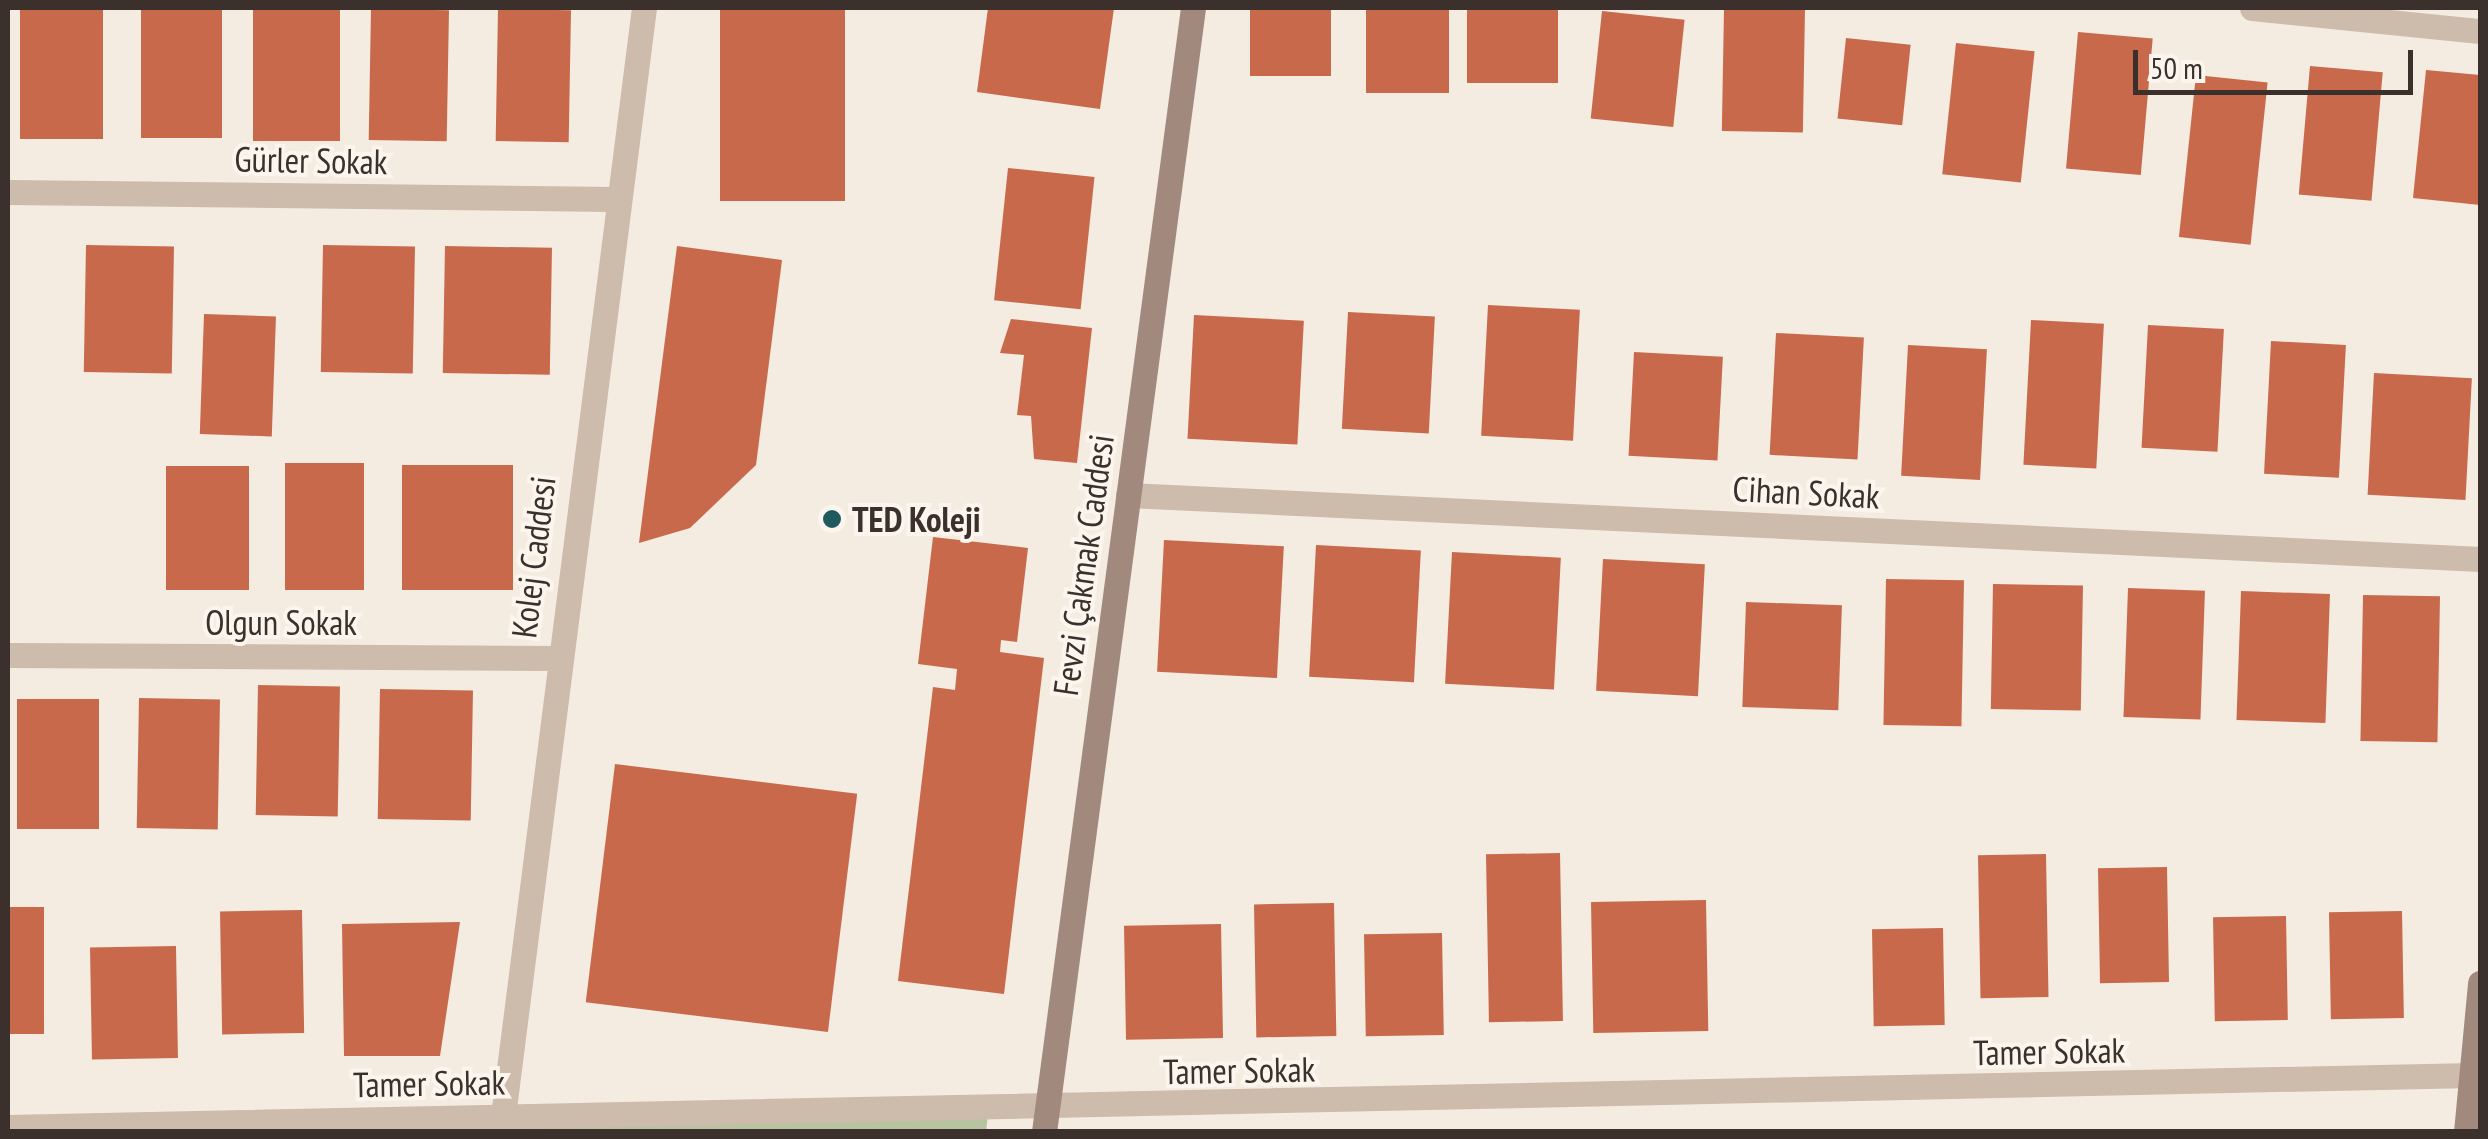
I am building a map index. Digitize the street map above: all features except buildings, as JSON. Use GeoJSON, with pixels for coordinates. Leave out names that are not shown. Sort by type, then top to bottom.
{"type":"FeatureCollection","features":[{"type":"Feature","properties":{"kind":"street","name":"Kolej Caddesi"},"geometry":{"type":"LineString","coordinates":[[502,1116],[613,198],[644,8]]}},
{"type":"Feature","properties":{"kind":"street","name":"Fevzi Çakmak Caddesi"},"geometry":{"type":"LineString","coordinates":[[1045,1120],[1193,8]]}},
{"type":"Feature","properties":{"kind":"street"},"geometry":{"type":"LineString","coordinates":[[2252,8],[2480,31]]}},
{"type":"Feature","properties":{"kind":"street","name":"Gürler Sokak"},"geometry":{"type":"LineString","coordinates":[[8,192],[613,198]]}},
{"type":"Feature","properties":{"kind":"street","name":"Cihan Sokak"},"geometry":{"type":"LineString","coordinates":[[1128,495],[2480,558]]}},
{"type":"Feature","properties":{"kind":"street","name":"Olgun Sokak"},"geometry":{"type":"LineString","coordinates":[[8,655],[555,658]]}},
{"type":"Feature","properties":{"kind":"street"},"geometry":{"type":"LineString","coordinates":[[2466,1132],[2480,984]]}},
{"type":"Feature","properties":{"kind":"street","name":"Tamer Sokak"},"geometry":{"type":"LineString","coordinates":[[8,1127],[502,1116],[1045,1120],[2472,1076]]}},
{"type":"Feature","properties":{"kind":"green space"},"geometry":{"type":"Polygon","coordinates":[[[988,1114],[986,1132],[495,1132],[496,1117],[988,1114]]]}},
{"type":"Feature","properties":{"kind":"place","name":"TED Koleji"},"geometry":{"type":"Point","coordinates":[832,519]}}]}
